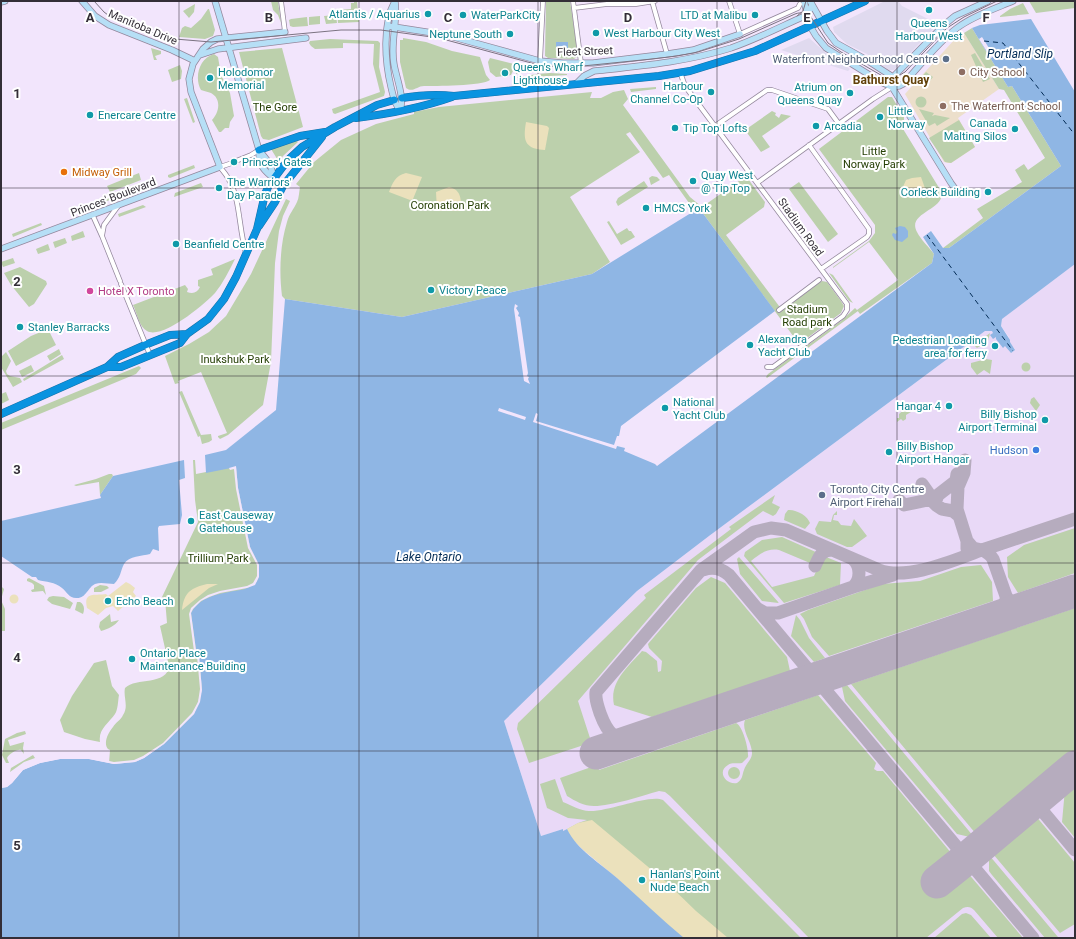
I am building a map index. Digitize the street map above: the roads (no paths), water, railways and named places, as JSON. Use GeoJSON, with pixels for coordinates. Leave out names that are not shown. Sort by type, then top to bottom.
{"type":"FeatureCollection","features":[{"type":"Feature","properties":{"kind":"highway"},"geometry":{"type":"LineString","coordinates":[[402,98],[435,94],[454,96],[680,72],[714,64],[755,51],[862,2]]}},
{"type":"Feature","properties":{"kind":"highway"},"geometry":{"type":"LineString","coordinates":[[352,118],[377,116],[437,102],[454,96]]}},
{"type":"Feature","properties":{"kind":"highway"},"geometry":{"type":"LineString","coordinates":[[107,367],[121,367],[180,343],[187,334],[208,319],[224,299],[247,255],[257,229],[265,194],[269,185],[287,161],[309,142],[377,105],[394,100]]}},
{"type":"Feature","properties":{"kind":"highway"},"geometry":{"type":"LineString","coordinates":[[259,150],[300,136],[326,133]]}},
{"type":"Feature","properties":{"kind":"highway"},"geometry":{"type":"LineString","coordinates":[[257,229],[268,214],[283,186],[326,133]]}},
{"type":"Feature","properties":{"kind":"highway"},"geometry":{"type":"LineString","coordinates":[[1,414],[107,367],[118,357],[145,345],[170,335],[187,334]]}},
{"type":"Feature","properties":{"kind":"street"},"geometry":{"type":"LineString","coordinates":[[1,2],[5,1]]}},
{"type":"Feature","properties":{"kind":"street","name":"Manitoba Drive"},"geometry":{"type":"LineString","coordinates":[[82,1],[95,16],[109,25],[172,50],[194,61]]}},
{"type":"Feature","properties":{"kind":"street"},"geometry":{"type":"LineString","coordinates":[[215,1],[259,150],[270,164],[274,178],[283,186]]}},
{"type":"Feature","properties":{"kind":"street"},"geometry":{"type":"LineString","coordinates":[[247,255],[242,241],[233,188],[229,179],[220,167],[192,92],[189,79],[194,61],[203,49],[211,42],[226,38],[285,32],[281,1]]}},
{"type":"Feature","properties":{"kind":"street"},"geometry":{"type":"LineString","coordinates":[[395,1],[390,12],[386,42],[386,62],[394,100],[400,110]]}},
{"type":"Feature","properties":{"kind":"street"},"geometry":{"type":"LineString","coordinates":[[395,1],[396,14],[392,47],[393,62],[402,98],[400,110]]}},
{"type":"Feature","properties":{"kind":"street"},"geometry":{"type":"LineString","coordinates":[[540,61],[542,1]]}},
{"type":"Feature","properties":{"kind":"street"},"geometry":{"type":"LineString","coordinates":[[573,1],[581,63]]}},
{"type":"Feature","properties":{"kind":"street"},"geometry":{"type":"LineString","coordinates":[[574,8],[607,4],[636,4],[653,1],[667,54]]}},
{"type":"Feature","properties":{"kind":"street"},"geometry":{"type":"LineString","coordinates":[[729,1],[740,34]]}},
{"type":"Feature","properties":{"kind":"street"},"geometry":{"type":"LineString","coordinates":[[757,183],[892,87],[903,84],[956,28],[965,22],[1013,1]]}},
{"type":"Feature","properties":{"kind":"street"},"geometry":{"type":"LineString","coordinates":[[892,87],[893,77],[944,25],[955,16],[985,2],[989,12]]}},
{"type":"Feature","properties":{"kind":"street"},"geometry":{"type":"LineString","coordinates":[[802,3],[810,26],[826,48],[880,82],[892,87],[959,194]]}},
{"type":"Feature","properties":{"kind":"street","name":"Fleet Street"},"geometry":{"type":"LineString","coordinates":[[388,26],[446,35],[540,61],[593,63],[693,50],[740,34],[798,8],[802,3]]}},
{"type":"Feature","properties":{"kind":"street"},"geometry":{"type":"LineString","coordinates":[[811,3],[836,43],[893,77]]}},
{"type":"Feature","properties":{"kind":"street"},"geometry":{"type":"LineString","coordinates":[[807,15],[810,12],[811,3]]}},
{"type":"Feature","properties":{"kind":"street","name":"Fleet Street"},"geometry":{"type":"LineString","coordinates":[[576,84],[584,76],[594,71],[678,61],[730,48],[753,40],[807,15]]}},
{"type":"Feature","properties":{"kind":"street"},"geometry":{"type":"LineString","coordinates":[[200,55],[212,50],[228,47],[306,38]]}},
{"type":"Feature","properties":{"kind":"street","name":"Stadium Road"},"geometry":{"type":"LineString","coordinates":[[680,72],[685,86],[846,301],[848,307],[846,313],[773,367],[767,367]]}},
{"type":"Feature","properties":{"kind":"street"},"geometry":{"type":"LineString","coordinates":[[715,126],[767,90],[828,109],[839,124]]}},
{"type":"Feature","properties":{"kind":"street"},"geometry":{"type":"LineString","coordinates":[[809,145],[869,229],[869,234],[867,237],[821,269]]}},
{"type":"Feature","properties":{"kind":"street","name":"Princes' Boulevard"},"geometry":{"type":"LineString","coordinates":[[1,250],[232,163],[252,155],[259,150]]}},
{"type":"Feature","properties":{"kind":"street"},"geometry":{"type":"LineString","coordinates":[[102,236],[104,225],[118,206]]}},
{"type":"Feature","properties":{"kind":"street"},"geometry":{"type":"LineString","coordinates":[[92,216],[102,236],[150,355]]}},
{"type":"Feature","properties":{"kind":"street"},"geometry":{"type":"LineString","coordinates":[[779,310],[819,280]]}},
{"type":"Feature","properties":{"kind":"water","name":"Lake Ontario"},"geometry":{"type":"Polygon","coordinates":[[[1031,19],[1075,92],[1075,264],[1002,319],[1001,326],[1015,350],[1011,353],[1005,346],[1003,348],[996,337],[993,339],[990,335],[993,333],[992,331],[985,331],[637,591],[504,721],[541,836],[567,829],[571,837],[589,856],[617,878],[684,938],[1,938],[1,788],[7,787],[12,783],[23,770],[40,763],[60,759],[89,759],[114,764],[135,762],[144,758],[164,744],[194,714],[202,690],[199,656],[196,650],[191,613],[199,603],[210,597],[245,589],[257,581],[259,565],[250,547],[238,488],[236,467],[206,473],[205,455],[226,450],[276,410],[285,299],[402,317],[592,274],[699,208],[775,311],[621,426],[619,436],[617,436],[614,445],[536,421],[538,414],[536,413],[533,422],[616,449],[617,446],[625,448],[624,451],[657,466],[932,263],[934,254],[923,237],[931,231],[943,248],[949,248],[1061,166],[1012,86],[1008,87],[972,28],[980,25],[1031,19]],[[515,304],[514,309],[524,381],[530,384],[528,379],[529,377],[527,376],[528,373],[520,317],[518,316],[519,313],[516,308],[518,306],[515,304]]]}},
{"type":"Feature","properties":{"kind":"water"},"geometry":{"type":"Polygon","coordinates":[[[556,42],[568,42],[568,48],[556,47],[556,42]]]}},
{"type":"Feature","properties":{"kind":"water"},"geometry":{"type":"Polygon","coordinates":[[[900,226],[905,227],[908,231],[908,237],[902,242],[895,240],[892,235],[893,233],[896,234],[897,232],[895,228],[900,226]]]}},
{"type":"Feature","properties":{"kind":"water"},"geometry":{"type":"Polygon","coordinates":[[[184,460],[185,478],[179,480],[182,515],[180,524],[159,526],[159,551],[153,549],[150,554],[126,561],[118,579],[114,584],[95,584],[82,597],[74,598],[59,586],[53,583],[38,580],[36,577],[32,577],[1,556],[1,521],[101,498],[100,495],[113,476],[184,460]]]}},
{"type":"Feature","properties":{"kind":"tram line"},"geometry":{"type":"LineString","coordinates":[[94,1],[112,18],[159,35],[175,39],[211,42],[341,30],[381,30],[439,38],[535,64],[563,68],[652,59],[698,52],[739,39],[795,14],[803,13],[811,17],[828,43],[886,78],[895,78],[905,72],[947,28],[964,17],[997,1]]}},
{"type":"Feature","properties":{"kind":"tram line"},"geometry":{"type":"LineString","coordinates":[[797,16],[803,11],[806,1]]}},
{"type":"Feature","properties":{"kind":"place","name":"Queens Harbour West"},"geometry":{"type":"Point","coordinates":[929,10]}},
{"type":"Feature","properties":{"kind":"place","name":"Atlantis / Aquarius"},"geometry":{"type":"Point","coordinates":[428,14]}},
{"type":"Feature","properties":{"kind":"place","name":"WaterParkCity"},"geometry":{"type":"Point","coordinates":[463,15]}},
{"type":"Feature","properties":{"kind":"place","name":"LTD at Malibu"},"geometry":{"type":"Point","coordinates":[755,15]}},
{"type":"Feature","properties":{"kind":"place","name":"West Harbour City West"},"geometry":{"type":"Point","coordinates":[596,33]}},
{"type":"Feature","properties":{"kind":"place","name":"Neptune South"},"geometry":{"type":"Point","coordinates":[510,34]}},
{"type":"Feature","properties":{"kind":"place","name":"Waterfront Neighbourhood Centre"},"geometry":{"type":"Point","coordinates":[946,59]}},
{"type":"Feature","properties":{"kind":"place","name":"City School"},"geometry":{"type":"Point","coordinates":[962,72]}},
{"type":"Feature","properties":{"kind":"place","name":"Queen's Wharf Lighthouse"},"geometry":{"type":"Point","coordinates":[505,73]}},
{"type":"Feature","properties":{"kind":"place","name":"Holodomor Memorial"},"geometry":{"type":"Point","coordinates":[210,78]}},
{"type":"Feature","properties":{"kind":"place","name":"Harbour Channel Co-Op"},"geometry":{"type":"Point","coordinates":[711,92]}},
{"type":"Feature","properties":{"kind":"place","name":"Atrium on Queens Quay"},"geometry":{"type":"Point","coordinates":[850,93]}},
{"type":"Feature","properties":{"kind":"place","name":"The Waterfront School"},"geometry":{"type":"Point","coordinates":[943,106]}},
{"type":"Feature","properties":{"kind":"place","name":"Enercare Centre"},"geometry":{"type":"Point","coordinates":[90,115]}},
{"type":"Feature","properties":{"kind":"place","name":"Little Norway"},"geometry":{"type":"Point","coordinates":[880,117]}},
{"type":"Feature","properties":{"kind":"place","name":"Arcadia"},"geometry":{"type":"Point","coordinates":[816,126]}},
{"type":"Feature","properties":{"kind":"place","name":"Tip Top Lofts"},"geometry":{"type":"Point","coordinates":[675,128]}},
{"type":"Feature","properties":{"kind":"place","name":"Canada Malting Silos"},"geometry":{"type":"Point","coordinates":[1015,129]}},
{"type":"Feature","properties":{"kind":"place","name":"Princes' Gates"},"geometry":{"type":"Point","coordinates":[234,162]}},
{"type":"Feature","properties":{"kind":"place","name":"Midway Grill"},"geometry":{"type":"Point","coordinates":[64,172]}},
{"type":"Feature","properties":{"kind":"place","name":"Quay West @ Tip Top"},"geometry":{"type":"Point","coordinates":[693,181]}},
{"type":"Feature","properties":{"kind":"place","name":"The Warriors' Day Parade"},"geometry":{"type":"Point","coordinates":[219,188]}},
{"type":"Feature","properties":{"kind":"place","name":"Corleck Building"},"geometry":{"type":"Point","coordinates":[988,192]}},
{"type":"Feature","properties":{"kind":"place","name":"HMCS York"},"geometry":{"type":"Point","coordinates":[646,208]}},
{"type":"Feature","properties":{"kind":"place","name":"Beanfield Centre"},"geometry":{"type":"Point","coordinates":[176,244]}},
{"type":"Feature","properties":{"kind":"place","name":"Victory Peace"},"geometry":{"type":"Point","coordinates":[431,290]}},
{"type":"Feature","properties":{"kind":"place","name":"Hotel X Toronto"},"geometry":{"type":"Point","coordinates":[90,291]}},
{"type":"Feature","properties":{"kind":"place","name":"Stanley Barracks"},"geometry":{"type":"Point","coordinates":[20,327]}},
{"type":"Feature","properties":{"kind":"place","name":"Alexandra Yacht Club"},"geometry":{"type":"Point","coordinates":[750,345]}},
{"type":"Feature","properties":{"kind":"place","name":"Pedestrian Loading area for ferry"},"geometry":{"type":"Point","coordinates":[995,346]}},
{"type":"Feature","properties":{"kind":"place","name":"Hangar 4"},"geometry":{"type":"Point","coordinates":[949,406]}},
{"type":"Feature","properties":{"kind":"place","name":"National Yacht Club"},"geometry":{"type":"Point","coordinates":[665,408]}},
{"type":"Feature","properties":{"kind":"place","name":"Billy Bishop Airport Terminal"},"geometry":{"type":"Point","coordinates":[1045,420]}},
{"type":"Feature","properties":{"kind":"place","name":"Hudson"},"geometry":{"type":"Point","coordinates":[1036,450]}},
{"type":"Feature","properties":{"kind":"place","name":"Billy Bishop Airport Hangar"},"geometry":{"type":"Point","coordinates":[889,452]}},
{"type":"Feature","properties":{"kind":"place","name":"Toronto City Centre Airport Firehall"},"geometry":{"type":"Point","coordinates":[822,495]}},
{"type":"Feature","properties":{"kind":"place","name":"East Causeway Gatehouse"},"geometry":{"type":"Point","coordinates":[191,521]}},
{"type":"Feature","properties":{"kind":"place","name":"Echo Beach"},"geometry":{"type":"Point","coordinates":[108,601]}},
{"type":"Feature","properties":{"kind":"place","name":"Ontario Place Maintenance Building"},"geometry":{"type":"Point","coordinates":[132,659]}},
{"type":"Feature","properties":{"kind":"place","name":"Hanlan's Point Nude Beach"},"geometry":{"type":"Point","coordinates":[642,880]}},
{"type":"Feature","properties":{"kind":"district","name":"Bathurst Quay"},"geometry":{"type":"Point","coordinates":[891,80]}},
{"type":"Feature","properties":{"kind":"water label","name":"Portland Slip"},"geometry":{"type":"Point","coordinates":[1020,54]}},
{"type":"Feature","properties":{"kind":"park label","name":"The Gore"},"geometry":{"type":"Point","coordinates":[275,107]}},
{"type":"Feature","properties":{"kind":"park label","name":"Little Norway Park"},"geometry":{"type":"Point","coordinates":[874,157]}},
{"type":"Feature","properties":{"kind":"park label","name":"Coronation Park"},"geometry":{"type":"Point","coordinates":[450,205]}},
{"type":"Feature","properties":{"kind":"park label","name":"Stadium Road park"},"geometry":{"type":"Point","coordinates":[807,315]}},
{"type":"Feature","properties":{"kind":"park label","name":"Inukshuk Park"},"geometry":{"type":"Point","coordinates":[235,359]}},
{"type":"Feature","properties":{"kind":"park label","name":"Trillium Park"},"geometry":{"type":"Point","coordinates":[218,558]}}]}
